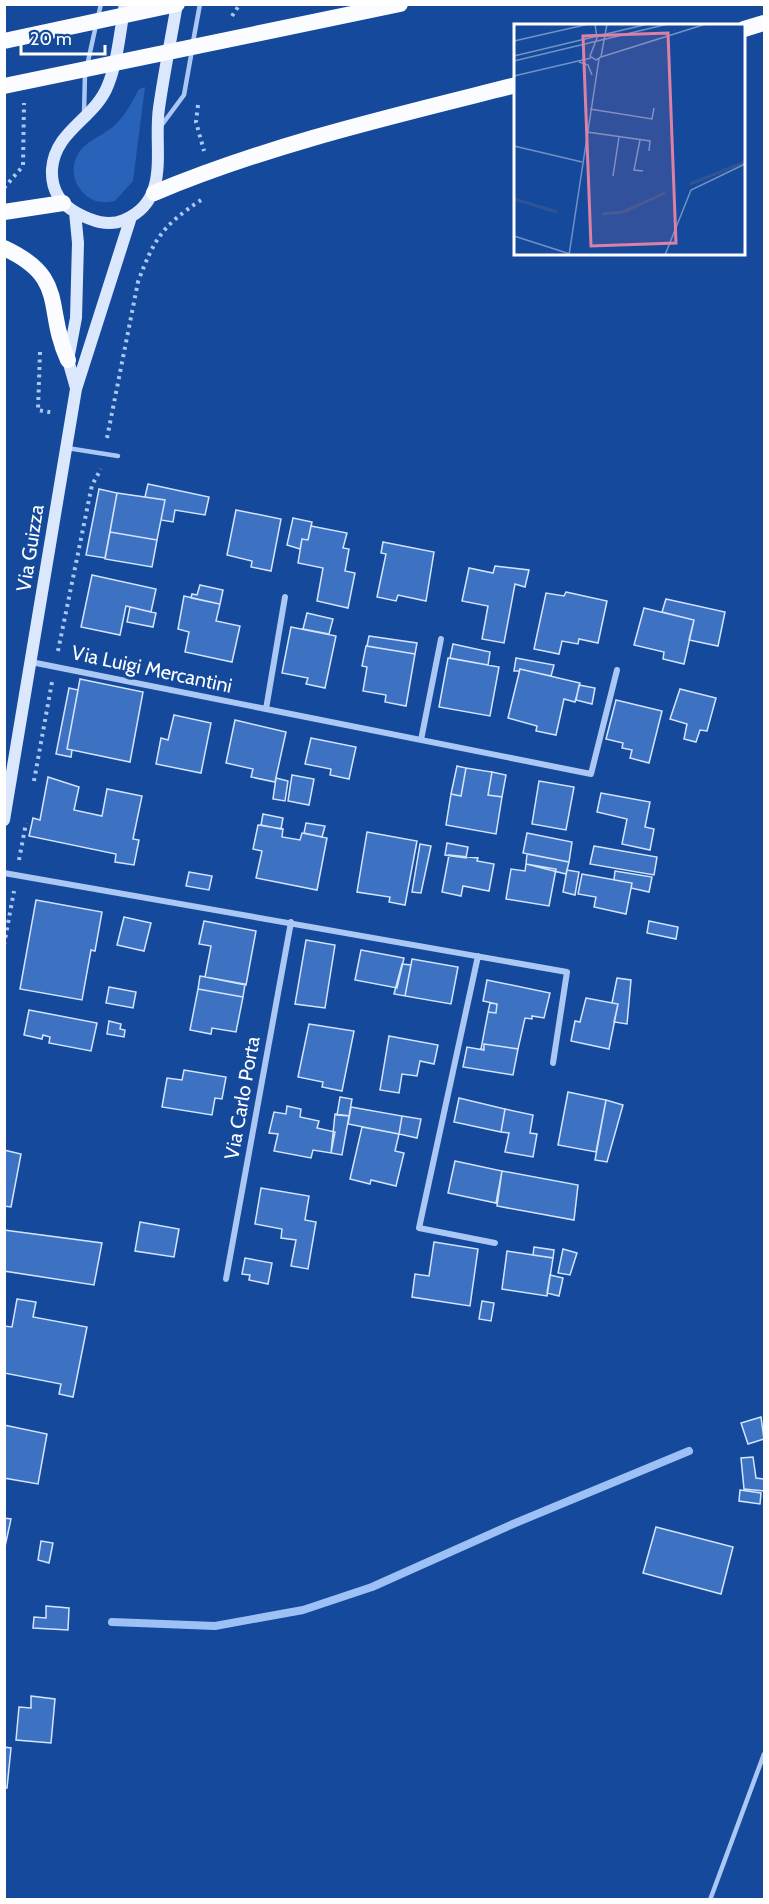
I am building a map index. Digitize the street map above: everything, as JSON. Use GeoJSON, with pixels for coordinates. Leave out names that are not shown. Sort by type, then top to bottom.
{"type":"FeatureCollection","features":[{"type":"Feature","properties":{"kind":"highway"},"geometry":{"type":"LineString","coordinates":[[4,41],[177,4]]}},
{"type":"Feature","properties":{"kind":"highway"},"geometry":{"type":"LineString","coordinates":[[4,86],[400,4]]}},
{"type":"Feature","properties":{"kind":"highway"},"geometry":{"type":"LineString","coordinates":[[745,29],[765,23]]}},
{"type":"Feature","properties":{"kind":"highway"},"geometry":{"type":"LineString","coordinates":[[154,193],[243,157],[345,128],[514,86]]}},
{"type":"Feature","properties":{"kind":"highway"},"geometry":{"type":"LineString","coordinates":[[4,212],[69,208]]}},
{"type":"Feature","properties":{"kind":"highway"},"geometry":{"type":"LineString","coordinates":[[4,248],[34,264],[46,280],[53,296],[58,338],[68,360]]}},
{"type":"Feature","properties":{"kind":"main road","name":"Via Guizza"},"geometry":{"type":"LineString","coordinates":[[76,389],[68,360],[76,318],[78,243],[69,208],[52,182],[56,148],[73,126],[92,112],[108,85],[125,4]]}},
{"type":"Feature","properties":{"kind":"main road"},"geometry":{"type":"LineString","coordinates":[[154,193],[158,170],[157,131],[177,4]]}},
{"type":"Feature","properties":{"kind":"main road","name":"Via Guizza"},"geometry":{"type":"LineString","coordinates":[[4,820],[76,389],[131,217],[145,207],[154,193]]}},
{"type":"Feature","properties":{"kind":"main road"},"geometry":{"type":"LineString","coordinates":[[69,208],[105,223],[118,222],[131,217]]}},
{"type":"Feature","properties":{"kind":"street"},"geometry":{"type":"LineString","coordinates":[[266,709],[285,597]]}},
{"type":"Feature","properties":{"kind":"street"},"geometry":{"type":"LineString","coordinates":[[421,740],[441,639]]}},
{"type":"Feature","properties":{"kind":"street","name":"Via Luigi Mercantini"},"geometry":{"type":"LineString","coordinates":[[31,662],[591,774],[617,670]]}},
{"type":"Feature","properties":{"kind":"street"},"geometry":{"type":"LineString","coordinates":[[4,873],[567,972],[553,1064]]}},
{"type":"Feature","properties":{"kind":"street","name":"Via Carlo Porta"},"geometry":{"type":"LineString","coordinates":[[226,1280],[291,922]]}},
{"type":"Feature","properties":{"kind":"street"},"geometry":{"type":"LineString","coordinates":[[478,956],[419,1228],[495,1243]]}},
{"type":"Feature","properties":{"kind":"lane"},"geometry":{"type":"LineString","coordinates":[[84,117],[83,83],[100,4]]}},
{"type":"Feature","properties":{"kind":"lane"},"geometry":{"type":"LineString","coordinates":[[157,131],[184,95],[200,4]]}},
{"type":"Feature","properties":{"kind":"lane"},"geometry":{"type":"LineString","coordinates":[[67,448],[118,456]]}},
{"type":"Feature","properties":{"kind":"lane"},"geometry":{"type":"LineString","coordinates":[[710,1899],[765,1754]]}},
{"type":"Feature","properties":{"kind":"path"},"geometry":{"type":"LineString","coordinates":[[224,23],[240,4]]}},
{"type":"Feature","properties":{"kind":"path"},"geometry":{"type":"LineString","coordinates":[[199,102],[196,122],[205,156]]}},
{"type":"Feature","properties":{"kind":"path"},"geometry":{"type":"LineString","coordinates":[[108,431],[138,282],[147,258],[172,220],[208,198]]}},
{"type":"Feature","properties":{"kind":"path"},"geometry":{"type":"LineString","coordinates":[[4,945],[14,890]]}},
{"type":"Feature","properties":{"kind":"shaded area"},"geometry":{"type":"Polygon","coordinates":[[[145,87],[133,181],[115,201],[96,201],[84,194],[76,183],[74,163],[77,156],[85,146],[116,124],[139,89],[145,87]]]}},
{"type":"Feature","properties":{"kind":"building"},"geometry":{"type":"Polygon","coordinates":[[[148,484],[209,497],[205,515],[175,510],[173,522],[161,520],[165,500],[145,497],[148,484]]]}},
{"type":"Feature","properties":{"kind":"building"},"geometry":{"type":"Polygon","coordinates":[[[99,489],[117,493],[105,558],[86,555],[99,489]]]}},
{"type":"Feature","properties":{"kind":"building"},"geometry":{"type":"Polygon","coordinates":[[[117,493],[165,500],[157,540],[110,532],[117,493]]]}},
{"type":"Feature","properties":{"kind":"building"},"geometry":{"type":"Polygon","coordinates":[[[236,510],[281,519],[271,571],[251,567],[252,561],[227,555],[236,510]]]}},
{"type":"Feature","properties":{"kind":"building"},"geometry":{"type":"Polygon","coordinates":[[[293,518],[312,522],[308,540],[302,539],[300,549],[287,545],[293,518]]]}},
{"type":"Feature","properties":{"kind":"building"},"geometry":{"type":"Polygon","coordinates":[[[311,526],[347,533],[343,548],[349,549],[345,571],[355,573],[348,608],[317,601],[323,568],[298,563],[302,539],[308,540],[311,526]]]}},
{"type":"Feature","properties":{"kind":"building"},"geometry":{"type":"Polygon","coordinates":[[[110,532],[157,540],[152,567],[105,559],[110,532]]]}},
{"type":"Feature","properties":{"kind":"building"},"geometry":{"type":"Polygon","coordinates":[[[383,542],[434,552],[426,601],[398,595],[396,601],[377,597],[386,554],[381,553],[383,542]]]}},
{"type":"Feature","properties":{"kind":"building"},"geometry":{"type":"Polygon","coordinates":[[[495,566],[529,570],[525,587],[515,584],[504,643],[482,639],[488,606],[462,601],[469,568],[493,573],[495,566]]]}},
{"type":"Feature","properties":{"kind":"building"},"geometry":{"type":"Polygon","coordinates":[[[92,575],[156,589],[151,612],[126,606],[120,635],[81,627],[92,575]]]}},
{"type":"Feature","properties":{"kind":"building"},"geometry":{"type":"Polygon","coordinates":[[[200,585],[223,590],[220,604],[191,598],[192,594],[197,595],[200,585]]]}},
{"type":"Feature","properties":{"kind":"building"},"geometry":{"type":"Polygon","coordinates":[[[566,592],[607,601],[598,643],[579,639],[578,644],[562,641],[559,654],[534,649],[546,593],[564,596],[566,592]]]}},
{"type":"Feature","properties":{"kind":"building"},"geometry":{"type":"Polygon","coordinates":[[[184,596],[220,604],[216,621],[240,626],[232,662],[185,652],[189,632],[178,629],[184,596]]]}},
{"type":"Feature","properties":{"kind":"building"},"geometry":{"type":"Polygon","coordinates":[[[666,599],[725,612],[718,646],[689,640],[694,620],[662,612],[666,599]]]}},
{"type":"Feature","properties":{"kind":"building"},"geometry":{"type":"Polygon","coordinates":[[[130,607],[156,613],[153,627],[127,622],[130,607]]]}},
{"type":"Feature","properties":{"kind":"building"},"geometry":{"type":"Polygon","coordinates":[[[644,608],[694,620],[684,664],[663,659],[664,652],[634,645],[644,608]]]}},
{"type":"Feature","properties":{"kind":"building"},"geometry":{"type":"Polygon","coordinates":[[[307,613],[333,619],[329,634],[303,629],[307,613]]]}},
{"type":"Feature","properties":{"kind":"building"},"geometry":{"type":"Polygon","coordinates":[[[291,627],[336,636],[325,688],[306,684],[308,678],[282,673],[291,627]]]}},
{"type":"Feature","properties":{"kind":"building"},"geometry":{"type":"Polygon","coordinates":[[[369,636],[417,643],[415,654],[367,646],[369,636]]]}},
{"type":"Feature","properties":{"kind":"building"},"geometry":{"type":"Polygon","coordinates":[[[453,644],[490,652],[488,665],[450,658],[453,644]]]}},
{"type":"Feature","properties":{"kind":"building"},"geometry":{"type":"Polygon","coordinates":[[[366,646],[415,654],[406,706],[385,702],[386,695],[363,691],[367,667],[362,666],[366,646]]]}},
{"type":"Feature","properties":{"kind":"building"},"geometry":{"type":"Polygon","coordinates":[[[448,658],[499,667],[490,716],[439,707],[448,658]]]}},
{"type":"Feature","properties":{"kind":"building"},"geometry":{"type":"Polygon","coordinates":[[[516,658],[554,665],[551,676],[520,669],[514,671],[516,658]]]}},
{"type":"Feature","properties":{"kind":"building"},"geometry":{"type":"Polygon","coordinates":[[[520,669],[580,683],[575,702],[564,699],[556,735],[536,731],[537,726],[508,718],[520,669]]]}},
{"type":"Feature","properties":{"kind":"building"},"geometry":{"type":"Polygon","coordinates":[[[80,679],[143,692],[130,762],[67,749],[80,679]]]}},
{"type":"Feature","properties":{"kind":"building"},"geometry":{"type":"Polygon","coordinates":[[[579,685],[595,688],[592,704],[576,700],[579,685]]]}},
{"type":"Feature","properties":{"kind":"building"},"geometry":{"type":"Polygon","coordinates":[[[69,688],[78,690],[67,749],[72,750],[71,757],[56,754],[69,688]]]}},
{"type":"Feature","properties":{"kind":"building"},"geometry":{"type":"Polygon","coordinates":[[[680,689],[716,698],[707,731],[700,730],[696,742],[684,739],[687,724],[670,719],[680,689]]]}},
{"type":"Feature","properties":{"kind":"building"},"geometry":{"type":"Polygon","coordinates":[[[616,700],[662,711],[649,763],[630,758],[632,750],[622,748],[623,743],[606,739],[616,700]]]}},
{"type":"Feature","properties":{"kind":"building"},"geometry":{"type":"Polygon","coordinates":[[[174,715],[211,723],[201,773],[156,764],[161,738],[168,740],[174,715]]]}},
{"type":"Feature","properties":{"kind":"building"},"geometry":{"type":"Polygon","coordinates":[[[235,720],[286,732],[275,782],[251,777],[253,769],[226,763],[235,720]]]}},
{"type":"Feature","properties":{"kind":"building"},"geometry":{"type":"Polygon","coordinates":[[[311,738],[356,747],[349,779],[330,775],[331,769],[305,764],[311,738]]]}},
{"type":"Feature","properties":{"kind":"building"},"geometry":{"type":"Polygon","coordinates":[[[457,766],[466,768],[461,796],[451,794],[457,766]]]}},
{"type":"Feature","properties":{"kind":"building"},"geometry":{"type":"Polygon","coordinates":[[[466,768],[492,772],[488,795],[502,797],[496,834],[446,825],[451,794],[461,796],[466,768]]]}},
{"type":"Feature","properties":{"kind":"building"},"geometry":{"type":"Polygon","coordinates":[[[492,772],[506,775],[502,797],[488,795],[492,772]]]}},
{"type":"Feature","properties":{"kind":"building"},"geometry":{"type":"Polygon","coordinates":[[[292,775],[314,779],[309,805],[288,801],[292,775]]]}},
{"type":"Feature","properties":{"kind":"building"},"geometry":{"type":"Polygon","coordinates":[[[48,777],[79,787],[74,810],[102,816],[107,789],[142,796],[133,839],[139,840],[134,865],[115,862],[116,854],[29,836],[33,818],[40,820],[48,777]]]}},
{"type":"Feature","properties":{"kind":"building"},"geometry":{"type":"Polygon","coordinates":[[[276,778],[288,781],[285,801],[273,799],[276,778]]]}},
{"type":"Feature","properties":{"kind":"building"},"geometry":{"type":"Polygon","coordinates":[[[539,781],[574,787],[566,830],[532,824],[539,781]]]}},
{"type":"Feature","properties":{"kind":"building"},"geometry":{"type":"Polygon","coordinates":[[[601,793],[650,802],[645,827],[654,829],[650,850],[622,844],[627,819],[597,812],[601,793]]]}},
{"type":"Feature","properties":{"kind":"building"},"geometry":{"type":"Polygon","coordinates":[[[263,814],[283,818],[281,829],[261,825],[263,814]]]}},
{"type":"Feature","properties":{"kind":"building"},"geometry":{"type":"Polygon","coordinates":[[[306,823],[325,826],[322,837],[304,833],[306,823]]]}},
{"type":"Feature","properties":{"kind":"building"},"geometry":{"type":"Polygon","coordinates":[[[258,825],[283,829],[282,837],[300,840],[302,833],[327,838],[317,890],[256,878],[262,851],[253,849],[258,825]]]}},
{"type":"Feature","properties":{"kind":"building"},"geometry":{"type":"Polygon","coordinates":[[[367,832],[417,841],[405,905],[389,902],[390,897],[357,892],[367,832]]]}},
{"type":"Feature","properties":{"kind":"building"},"geometry":{"type":"Polygon","coordinates":[[[527,833],[572,842],[569,862],[523,853],[527,833]]]}},
{"type":"Feature","properties":{"kind":"building"},"geometry":{"type":"Polygon","coordinates":[[[447,843],[468,847],[466,858],[445,855],[447,843]]]}},
{"type":"Feature","properties":{"kind":"building"},"geometry":{"type":"Polygon","coordinates":[[[420,844],[431,846],[421,893],[412,892],[420,844]]]}},
{"type":"Feature","properties":{"kind":"building"},"geometry":{"type":"Polygon","coordinates":[[[594,846],[657,857],[654,875],[590,864],[594,846]]]}},
{"type":"Feature","properties":{"kind":"building"},"geometry":{"type":"Polygon","coordinates":[[[527,854],[569,862],[566,874],[526,864],[527,854]]]}},
{"type":"Feature","properties":{"kind":"building"},"geometry":{"type":"Polygon","coordinates":[[[449,855],[478,858],[477,861],[494,864],[489,891],[463,886],[461,896],[442,892],[449,855]]]}},
{"type":"Feature","properties":{"kind":"building"},"geometry":{"type":"Polygon","coordinates":[[[526,864],[556,869],[549,906],[506,899],[511,869],[525,871],[526,864]]]}},
{"type":"Feature","properties":{"kind":"building"},"geometry":{"type":"Polygon","coordinates":[[[567,870],[579,872],[575,895],[563,892],[567,870]]]}},
{"type":"Feature","properties":{"kind":"building"},"geometry":{"type":"Polygon","coordinates":[[[615,871],[652,877],[649,892],[631,888],[632,883],[614,880],[615,871]]]}},
{"type":"Feature","properties":{"kind":"building"},"geometry":{"type":"Polygon","coordinates":[[[189,872],[212,876],[209,890],[186,886],[189,872]]]}},
{"type":"Feature","properties":{"kind":"building"},"geometry":{"type":"Polygon","coordinates":[[[582,874],[632,883],[626,914],[594,907],[596,897],[578,894],[582,874]]]}},
{"type":"Feature","properties":{"kind":"building"},"geometry":{"type":"Polygon","coordinates":[[[36,900],[102,912],[95,951],[91,950],[82,1000],[20,989],[36,900]]]}},
{"type":"Feature","properties":{"kind":"building"},"geometry":{"type":"Polygon","coordinates":[[[124,917],[151,923],[144,951],[117,945],[124,917]]]}},
{"type":"Feature","properties":{"kind":"building"},"geometry":{"type":"Polygon","coordinates":[[[204,921],[256,931],[246,985],[205,977],[211,946],[199,944],[204,921]]]}},
{"type":"Feature","properties":{"kind":"building"},"geometry":{"type":"Polygon","coordinates":[[[649,921],[678,927],[676,939],[647,933],[649,921]]]}},
{"type":"Feature","properties":{"kind":"building"},"geometry":{"type":"Polygon","coordinates":[[[306,940],[335,945],[325,1008],[295,1004],[306,940]]]}},
{"type":"Feature","properties":{"kind":"building"},"geometry":{"type":"Polygon","coordinates":[[[361,950],[404,958],[397,988],[355,980],[361,950]]]}},
{"type":"Feature","properties":{"kind":"building"},"geometry":{"type":"Polygon","coordinates":[[[412,959],[458,967],[451,1004],[405,996],[412,959]]]}},
{"type":"Feature","properties":{"kind":"building"},"geometry":{"type":"Polygon","coordinates":[[[402,964],[411,965],[405,996],[394,994],[402,964]]]}},
{"type":"Feature","properties":{"kind":"building"},"geometry":{"type":"Polygon","coordinates":[[[200,976],[245,984],[243,997],[198,989],[200,976]]]}},
{"type":"Feature","properties":{"kind":"building"},"geometry":{"type":"Polygon","coordinates":[[[617,978],[631,980],[627,1024],[614,1022],[618,1004],[612,1003],[617,978]]]}},
{"type":"Feature","properties":{"kind":"building"},"geometry":{"type":"Polygon","coordinates":[[[487,980],[550,993],[544,1018],[532,1016],[532,1019],[525,1018],[518,1049],[484,1044],[484,1050],[481,1049],[488,1012],[496,1013],[497,1004],[483,1001],[487,980]]]}},
{"type":"Feature","properties":{"kind":"building"},"geometry":{"type":"Polygon","coordinates":[[[109,987],[136,992],[133,1008],[106,1003],[109,987]]]}},
{"type":"Feature","properties":{"kind":"building"},"geometry":{"type":"Polygon","coordinates":[[[198,989],[243,997],[236,1032],[212,1028],[211,1034],[190,1030],[198,989]]]}},
{"type":"Feature","properties":{"kind":"building"},"geometry":{"type":"Polygon","coordinates":[[[586,998],[618,1004],[609,1049],[571,1041],[575,1021],[580,1022],[586,998]]]}},
{"type":"Feature","properties":{"kind":"building"},"geometry":{"type":"Polygon","coordinates":[[[490,1003],[497,1004],[496,1013],[488,1012],[490,1003]]]}},
{"type":"Feature","properties":{"kind":"building"},"geometry":{"type":"Polygon","coordinates":[[[29,1010],[97,1023],[91,1051],[49,1043],[50,1037],[43,1035],[42,1039],[24,1035],[29,1010]]]}},
{"type":"Feature","properties":{"kind":"building"},"geometry":{"type":"Polygon","coordinates":[[[109,1021],[121,1024],[120,1029],[125,1030],[124,1037],[107,1034],[109,1021]]]}},
{"type":"Feature","properties":{"kind":"building"},"geometry":{"type":"Polygon","coordinates":[[[309,1024],[354,1031],[342,1091],[322,1087],[323,1082],[298,1077],[309,1024]]]}},
{"type":"Feature","properties":{"kind":"building"},"geometry":{"type":"Polygon","coordinates":[[[389,1036],[438,1045],[434,1064],[420,1061],[417,1076],[402,1074],[399,1093],[380,1090],[389,1036]]]}},
{"type":"Feature","properties":{"kind":"building"},"geometry":{"type":"Polygon","coordinates":[[[484,1044],[518,1049],[513,1075],[463,1067],[467,1047],[484,1050],[484,1044]]]}},
{"type":"Feature","properties":{"kind":"building"},"geometry":{"type":"Polygon","coordinates":[[[184,1070],[226,1077],[222,1099],[215,1098],[212,1115],[162,1107],[167,1078],[182,1080],[184,1070]]]}},
{"type":"Feature","properties":{"kind":"building"},"geometry":{"type":"Polygon","coordinates":[[[568,1092],[606,1100],[596,1152],[558,1145],[568,1092]]]}},
{"type":"Feature","properties":{"kind":"building"},"geometry":{"type":"Polygon","coordinates":[[[340,1097],[352,1099],[349,1116],[337,1115],[340,1097]]]}},
{"type":"Feature","properties":{"kind":"building"},"geometry":{"type":"Polygon","coordinates":[[[459,1098],[505,1109],[501,1132],[454,1122],[459,1098]]]}},
{"type":"Feature","properties":{"kind":"building"},"geometry":{"type":"Polygon","coordinates":[[[606,1100],[623,1105],[607,1162],[595,1160],[606,1100]]]}},
{"type":"Feature","properties":{"kind":"building"},"geometry":{"type":"Polygon","coordinates":[[[287,1106],[301,1109],[300,1117],[319,1121],[317,1128],[335,1132],[331,1153],[313,1150],[311,1158],[274,1151],[278,1134],[269,1133],[274,1112],[286,1114],[287,1106]]]}},
{"type":"Feature","properties":{"kind":"building"},"geometry":{"type":"Polygon","coordinates":[[[351,1107],[402,1116],[399,1134],[348,1124],[351,1107]]]}},
{"type":"Feature","properties":{"kind":"building"},"geometry":{"type":"Polygon","coordinates":[[[505,1109],[533,1115],[530,1133],[537,1134],[533,1157],[505,1152],[509,1133],[501,1132],[505,1109]]]}},
{"type":"Feature","properties":{"kind":"building"},"geometry":{"type":"Polygon","coordinates":[[[335,1114],[349,1116],[342,1155],[331,1153],[335,1114]]]}},
{"type":"Feature","properties":{"kind":"building"},"geometry":{"type":"Polygon","coordinates":[[[402,1116],[421,1119],[417,1138],[399,1134],[402,1116]]]}},
{"type":"Feature","properties":{"kind":"building"},"geometry":{"type":"Polygon","coordinates":[[[362,1127],[399,1134],[395,1151],[404,1153],[396,1186],[371,1180],[370,1184],[350,1179],[362,1127]]]}},
{"type":"Feature","properties":{"kind":"building"},"geometry":{"type":"Polygon","coordinates":[[[4,1150],[21,1154],[11,1207],[4,1206],[4,1150]]]}},
{"type":"Feature","properties":{"kind":"building"},"geometry":{"type":"Polygon","coordinates":[[[455,1161],[502,1171],[496,1203],[448,1193],[455,1161]]]}},
{"type":"Feature","properties":{"kind":"building"},"geometry":{"type":"Polygon","coordinates":[[[502,1171],[578,1185],[574,1220],[497,1206],[502,1171]]]}},
{"type":"Feature","properties":{"kind":"building"},"geometry":{"type":"Polygon","coordinates":[[[261,1188],[309,1196],[305,1220],[316,1222],[308,1269],[291,1266],[296,1240],[281,1238],[282,1229],[255,1224],[261,1188]]]}},
{"type":"Feature","properties":{"kind":"building"},"geometry":{"type":"Polygon","coordinates":[[[140,1222],[179,1229],[174,1257],[135,1251],[140,1222]]]}},
{"type":"Feature","properties":{"kind":"building"},"geometry":{"type":"Polygon","coordinates":[[[4,1230],[102,1243],[94,1285],[4,1271],[4,1230]]]}},
{"type":"Feature","properties":{"kind":"building"},"geometry":{"type":"Polygon","coordinates":[[[434,1242],[478,1249],[470,1306],[412,1297],[415,1274],[429,1276],[434,1242]]]}},
{"type":"Feature","properties":{"kind":"building"},"geometry":{"type":"Polygon","coordinates":[[[534,1247],[554,1250],[553,1258],[533,1255],[534,1247]]]}},
{"type":"Feature","properties":{"kind":"building"},"geometry":{"type":"Polygon","coordinates":[[[563,1249],[577,1253],[570,1275],[558,1273],[563,1249]]]}},
{"type":"Feature","properties":{"kind":"building"},"geometry":{"type":"Polygon","coordinates":[[[507,1251],[553,1258],[547,1296],[502,1289],[507,1251]]]}},
{"type":"Feature","properties":{"kind":"building"},"geometry":{"type":"Polygon","coordinates":[[[245,1258],[272,1263],[268,1284],[249,1280],[250,1275],[242,1274],[245,1258]]]}},
{"type":"Feature","properties":{"kind":"building"},"geometry":{"type":"Polygon","coordinates":[[[550,1275],[563,1278],[559,1296],[547,1293],[550,1275]]]}},
{"type":"Feature","properties":{"kind":"building"},"geometry":{"type":"Polygon","coordinates":[[[17,1299],[36,1302],[33,1317],[87,1327],[73,1397],[59,1394],[61,1384],[4,1373],[4,1326],[12,1327],[17,1299]]]}},
{"type":"Feature","properties":{"kind":"building"},"geometry":{"type":"Polygon","coordinates":[[[482,1301],[494,1303],[491,1321],[479,1319],[482,1301]]]}},
{"type":"Feature","properties":{"kind":"building"},"geometry":{"type":"Polygon","coordinates":[[[761,1417],[764,1439],[748,1444],[741,1423],[761,1417]]]}},
{"type":"Feature","properties":{"kind":"building"},"geometry":{"type":"Polygon","coordinates":[[[4,1425],[47,1434],[38,1484],[4,1478],[4,1425]]]}},
{"type":"Feature","properties":{"kind":"building"},"geometry":{"type":"Polygon","coordinates":[[[753,1457],[756,1478],[764,1479],[764,1491],[744,1489],[741,1458],[753,1457]]]}},
{"type":"Feature","properties":{"kind":"building"},"geometry":{"type":"Polygon","coordinates":[[[740,1490],[761,1493],[760,1504],[739,1501],[740,1490]]]}},
{"type":"Feature","properties":{"kind":"building"},"geometry":{"type":"Polygon","coordinates":[[[4,1518],[11,1519],[4,1551],[4,1518]]]}},
{"type":"Feature","properties":{"kind":"building"},"geometry":{"type":"Polygon","coordinates":[[[656,1527],[733,1547],[721,1594],[643,1573],[656,1527]]]}},
{"type":"Feature","properties":{"kind":"building"},"geometry":{"type":"Polygon","coordinates":[[[41,1541],[53,1543],[49,1563],[38,1560],[41,1541]]]}},
{"type":"Feature","properties":{"kind":"building"},"geometry":{"type":"Polygon","coordinates":[[[46,1606],[69,1608],[68,1630],[33,1628],[34,1617],[46,1618],[46,1606]]]}},
{"type":"Feature","properties":{"kind":"building"},"geometry":{"type":"Polygon","coordinates":[[[31,1696],[55,1699],[51,1743],[16,1740],[19,1707],[31,1708],[31,1696]]]}},
{"type":"Feature","properties":{"kind":"building"},"geometry":{"type":"Polygon","coordinates":[[[4,1747],[11,1748],[7,1788],[4,1788],[4,1747]]]}},
{"type":"Feature","properties":{"kind":"waterway"},"geometry":{"type":"LineString","coordinates":[[112,1622],[215,1626],[303,1610],[372,1587],[513,1524],[689,1451]]}}]}
